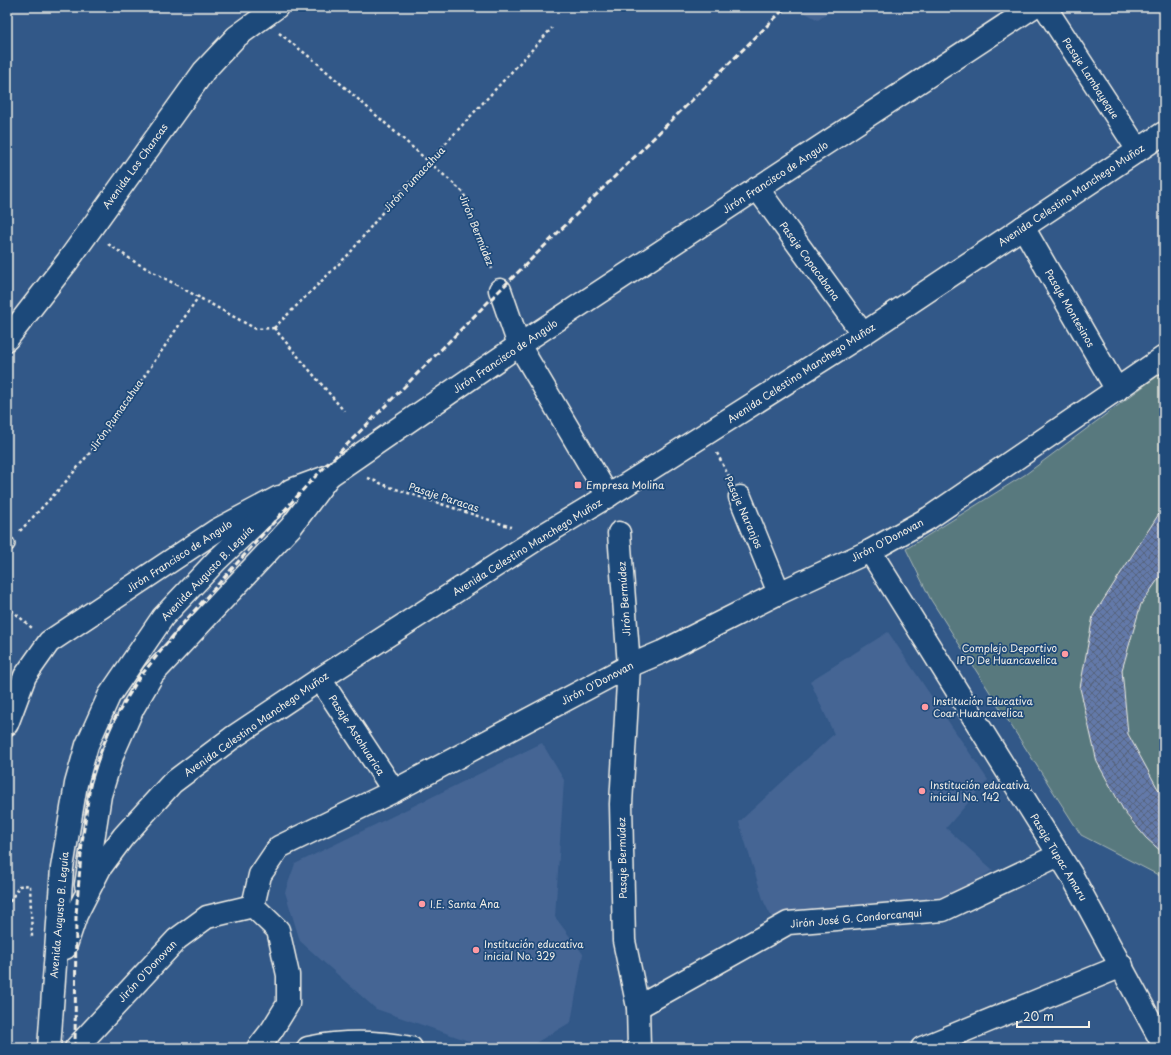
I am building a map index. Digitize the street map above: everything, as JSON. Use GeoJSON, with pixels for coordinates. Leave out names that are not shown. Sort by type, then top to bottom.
{"type":"FeatureCollection","features":[{"type":"Feature","properties":{"kind":"main road","name":"Jirón Francisco de Angulo"},"geometry":{"type":"LineString","coordinates":[[7,724],[25,676],[49,642],[217,530],[291,490],[338,470],[519,345],[1033,7]]}},
{"type":"Feature","properties":{"kind":"main road","name":"Pasaje Lambayeque"},"geometry":{"type":"LineString","coordinates":[[1045,7],[1138,150]]}},
{"type":"Feature","properties":{"kind":"main road","name":"Avenida Los Chancas"},"geometry":{"type":"LineString","coordinates":[[7,339],[67,262],[204,71],[236,37],[269,13]]}},
{"type":"Feature","properties":{"kind":"main road","name":"Avenida Celestino Manchego Muñoz"},"geometry":{"type":"LineString","coordinates":[[73,910],[100,868],[123,837],[172,782],[232,738],[320,679],[540,537],[608,496],[863,334],[1164,133]]}},
{"type":"Feature","properties":{"kind":"main road","name":"Pasaje Copacabana"},"geometry":{"type":"LineString","coordinates":[[757,188],[863,334]]}},
{"type":"Feature","properties":{"kind":"main road","name":"Pasaje Montesinos"},"geometry":{"type":"LineString","coordinates":[[1023,227],[1117,390]]}},
{"type":"Feature","properties":{"kind":"main road"},"geometry":{"type":"LineString","coordinates":[[500,290],[519,345],[608,496]]}},
{"type":"Feature","properties":{"kind":"main road","name":"Jirón O'Donovan"},"geometry":{"type":"LineString","coordinates":[[76,1048],[176,939],[207,917],[253,906],[260,875],[279,847],[394,791],[629,666],[662,652],[779,593],[870,551],[929,518],[1164,357]]}},
{"type":"Feature","properties":{"kind":"main road"},"geometry":{"type":"LineString","coordinates":[[49,1048],[53,984],[73,910],[100,795],[113,753],[141,694],[153,674],[291,527],[338,470]]}},
{"type":"Feature","properties":{"kind":"main road","name":"Avenida Augusto B. Leguía"},"geometry":{"type":"LineString","coordinates":[[73,910],[62,868],[76,784],[87,745],[109,696],[163,617],[217,560],[291,490]]}},
{"type":"Feature","properties":{"kind":"main road","name":"Pasaje Naranjos"},"geometry":{"type":"LineString","coordinates":[[740,497],[779,593]]}},
{"type":"Feature","properties":{"kind":"main road","name":"Jirón Bermúdez"},"geometry":{"type":"LineString","coordinates":[[619,533],[629,666]]}},
{"type":"Feature","properties":{"kind":"main road","name":"Pasaje Tupac Amaru"},"geometry":{"type":"LineString","coordinates":[[870,551],[1059,855],[1122,966],[1164,1046]]}},
{"type":"Feature","properties":{"kind":"main road","name":"Pasaje Bermúdez"},"geometry":{"type":"LineString","coordinates":[[629,666],[621,804],[624,941],[638,1007],[639,1048]]}},
{"type":"Feature","properties":{"kind":"main road","name":"Pasaje Astohuarica"},"geometry":{"type":"LineString","coordinates":[[320,679],[394,791]]}},
{"type":"Feature","properties":{"kind":"main road","name":"Jirón José G. Condorcanqui"},"geometry":{"type":"LineString","coordinates":[[638,1007],[788,923],[944,910],[1059,855]]}},
{"type":"Feature","properties":{"kind":"main road"},"geometry":{"type":"LineString","coordinates":[[253,906],[278,930],[288,975],[288,1004],[272,1030],[258,1048]]}},
{"type":"Feature","properties":{"kind":"main road"},"geometry":{"type":"LineString","coordinates":[[922,1048],[1122,966]]}},
{"type":"Feature","properties":{"kind":"main road"},"geometry":{"type":"LineString","coordinates":[[308,1048],[334,1043],[387,1043],[411,1048]]}},
{"type":"Feature","properties":{"kind":"path","name":"Jirón Bermúdez"},"geometry":{"type":"LineString","coordinates":[[269,13],[316,62],[378,119],[430,162],[463,192],[500,290]]}},
{"type":"Feature","properties":{"kind":"path","name":"Jirón Pumacahua"},"geometry":{"type":"LineString","coordinates":[[274,328],[350,253],[385,209],[430,162],[552,28]]}},
{"type":"Feature","properties":{"kind":"path"},"geometry":{"type":"LineString","coordinates":[[89,231],[135,262],[199,296],[256,329],[274,328],[344,411]]}},
{"type":"Feature","properties":{"kind":"path","name":"Jirón Pumacahua"},"geometry":{"type":"LineString","coordinates":[[7,544],[63,485],[103,437],[199,296]]}},
{"type":"Feature","properties":{"kind":"path","name":"Pasaje Naranjos"},"geometry":{"type":"LineString","coordinates":[[706,433],[740,497]]}},
{"type":"Feature","properties":{"kind":"path","name":"Pasaje Paracas"},"geometry":{"type":"LineString","coordinates":[[338,470],[363,476],[387,486],[540,537]]}},
{"type":"Feature","properties":{"kind":"path"},"geometry":{"type":"LineString","coordinates":[[7,606],[49,642]]}},
{"type":"Feature","properties":{"kind":"path"},"geometry":{"type":"LineString","coordinates":[[7,907],[19,886],[30,885],[32,937],[73,910]]}},
{"type":"Feature","properties":{"kind":"shaded area"},"geometry":{"type":"Polygon","coordinates":[[[795,7],[836,7],[818,20],[795,7]]]}},
{"type":"Feature","properties":{"kind":"shaded area"},"geometry":{"type":"Polygon","coordinates":[[[888,632],[988,780],[946,828],[993,870],[943,901],[772,918],[764,902],[739,822],[834,734],[810,681],[888,632]]]}},
{"type":"Feature","properties":{"kind":"shaded area","name":"I.E. Santa Ana"},"geometry":{"type":"Polygon","coordinates":[[[542,743],[564,780],[555,917],[583,954],[571,1022],[527,1048],[489,1048],[376,1009],[300,941],[285,892],[295,864],[542,743]]]}},
{"type":"Feature","properties":{"kind":"green space","name":"Complejo Deportivo IPD De Huancavelica"},"geometry":{"type":"Polygon","coordinates":[[[1164,371],[1164,878],[1081,835],[931,600],[906,549],[1026,474],[1164,371]]]}},
{"type":"Feature","properties":{"kind":"building"},"geometry":{"type":"Polygon","coordinates":[[[1164,506],[1164,571],[1141,604],[1122,670],[1128,734],[1158,789],[1164,794],[1164,854],[1146,838],[1125,813],[1097,762],[1080,688],[1093,616],[1164,506]]]}},
{"type":"Feature","properties":{"kind":"railway"},"geometry":{"type":"LineString","coordinates":[[75,1048],[76,915],[82,843],[91,778],[111,725],[139,678],[185,621],[309,483],[500,290],[786,7]]}},
{"type":"Feature","properties":{"kind":"place","name":"Empresa Molina"},"geometry":{"type":"Point","coordinates":[578,485]}},
{"type":"Feature","properties":{"kind":"place","name":"Complejo Deportivo IPD De Huancavelica"},"geometry":{"type":"Point","coordinates":[1065,654]}},
{"type":"Feature","properties":{"kind":"place","name":"Institución Educativa Coar Huancavelica"},"geometry":{"type":"Point","coordinates":[925,707]}},
{"type":"Feature","properties":{"kind":"place","name":"Institución educativa inicial No. 142"},"geometry":{"type":"Point","coordinates":[922,791]}},
{"type":"Feature","properties":{"kind":"place","name":"I.E. Santa Ana"},"geometry":{"type":"Point","coordinates":[422,904]}},
{"type":"Feature","properties":{"kind":"place","name":"Institución educativa inicial No. 329"},"geometry":{"type":"Point","coordinates":[476,950]}}]}
